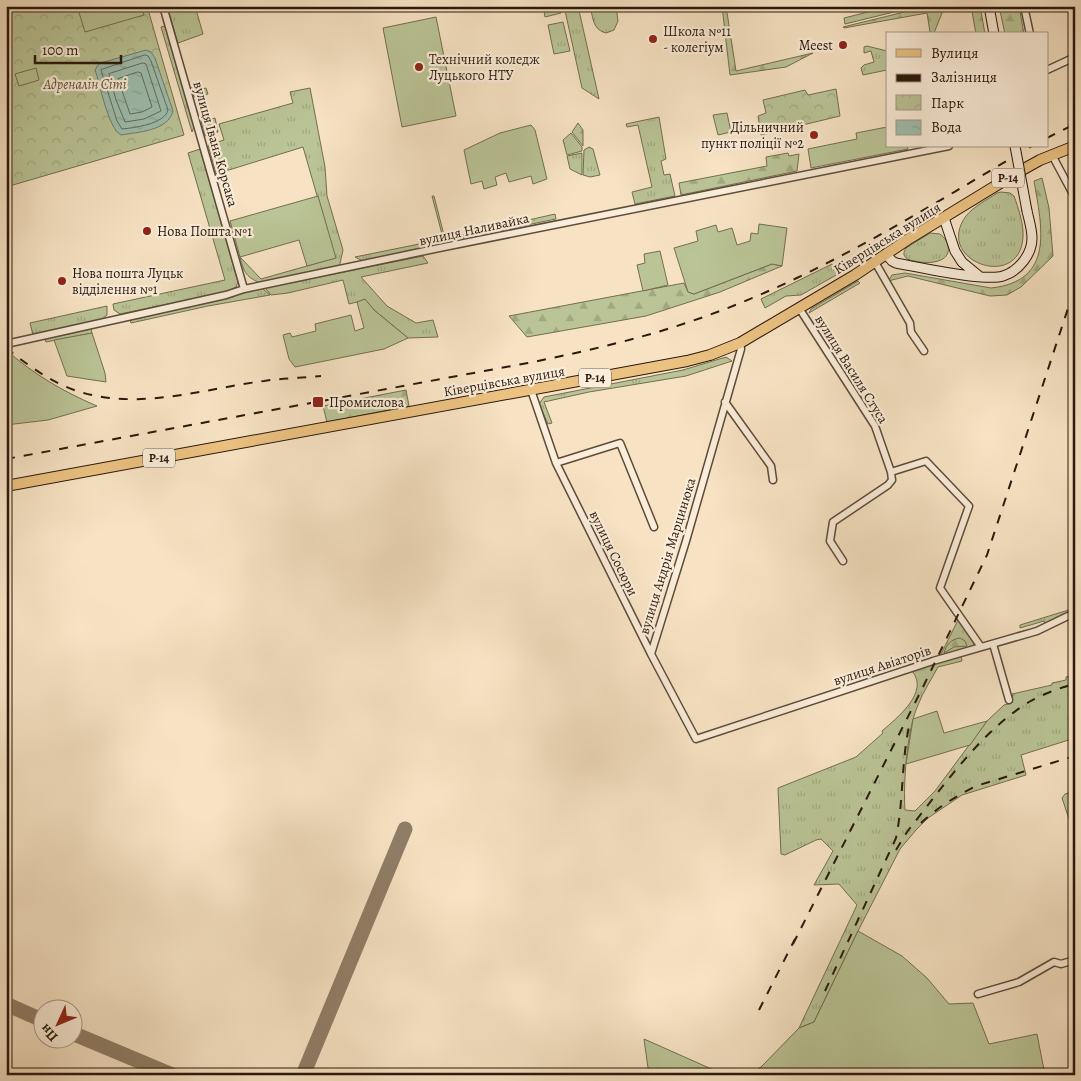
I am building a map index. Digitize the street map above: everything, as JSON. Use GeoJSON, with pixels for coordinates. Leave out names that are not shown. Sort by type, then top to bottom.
{"type":"FeatureCollection","features":[{"type":"Feature","properties":{"kind":"main road"},"geometry":{"type":"LineString","coordinates":[[989,6],[994,32]]}},
{"type":"Feature","properties":{"kind":"main road","name":"Ківерцівська вулиця"},"geometry":{"type":"LineString","coordinates":[[6,486],[687,361],[710,355],[740,343],[799,308],[1015,174],[1075,146]]}},
{"type":"Feature","properties":{"kind":"main road"},"geometry":{"type":"LineString","coordinates":[[886,254],[896,263],[979,276],[1002,276],[1011,273],[1025,260],[1030,251],[1032,237],[1015,148]]}},
{"type":"Feature","properties":{"kind":"main road"},"geometry":{"type":"LineString","coordinates":[[944,218],[955,251],[962,262],[979,276]]}},
{"type":"Feature","properties":{"kind":"street","name":"вулиця Івана Корсака"},"geometry":{"type":"LineString","coordinates":[[163,6],[244,289]]}},
{"type":"Feature","properties":{"kind":"street"},"geometry":{"type":"LineString","coordinates":[[1024,6],[1030,32]]}},
{"type":"Feature","properties":{"kind":"street"},"geometry":{"type":"LineString","coordinates":[[1048,70],[1075,57]]}},
{"type":"Feature","properties":{"kind":"street","name":"вулиця Наливайка"},"geometry":{"type":"LineString","coordinates":[[6,344],[226,295],[244,289],[939,148]]}},
{"type":"Feature","properties":{"kind":"street"},"geometry":{"type":"LineString","coordinates":[[1052,156],[1075,198]]}},
{"type":"Feature","properties":{"kind":"street"},"geometry":{"type":"LineString","coordinates":[[875,262],[910,323],[911,332],[924,352]]}},
{"type":"Feature","properties":{"kind":"street","name":"вулиця Василя Стуса"},"geometry":{"type":"LineString","coordinates":[[799,308],[875,426],[891,472]]}},
{"type":"Feature","properties":{"kind":"street","name":"вулиця Андрія Марцинюка"},"geometry":{"type":"LineString","coordinates":[[696,739],[651,654],[742,349],[740,343]]}},
{"type":"Feature","properties":{"kind":"street","name":"вулиця Сосюри"},"geometry":{"type":"LineString","coordinates":[[531,390],[556,462],[651,654]]}},
{"type":"Feature","properties":{"kind":"street"},"geometry":{"type":"LineString","coordinates":[[725,402],[771,466],[774,480]]}},
{"type":"Feature","properties":{"kind":"street"},"geometry":{"type":"LineString","coordinates":[[556,462],[620,443],[654,527]]}},
{"type":"Feature","properties":{"kind":"street"},"geometry":{"type":"LineString","coordinates":[[843,560],[830,541],[834,522],[888,485],[892,480],[891,472],[926,461],[969,506],[940,588],[981,647]]}},
{"type":"Feature","properties":{"kind":"street","name":"вулиця Авіаторів"},"geometry":{"type":"LineString","coordinates":[[696,739],[933,661],[1037,631],[1068,616],[1075,615]]}},
{"type":"Feature","properties":{"kind":"street"},"geometry":{"type":"LineString","coordinates":[[993,644],[1009,700]]}},
{"type":"Feature","properties":{"kind":"street"},"geometry":{"type":"LineString","coordinates":[[978,994],[1019,982],[1054,962],[1061,964],[1075,960]]}},
{"type":"Feature","properties":{"kind":"green space","name":"Адреналін Сіті"},"geometry":{"type":"Polygon","coordinates":[[[6,6],[147,6],[184,135],[6,187],[6,6]]]}},
{"type":"Feature","properties":{"kind":"green space"},"geometry":{"type":"Polygon","coordinates":[[[77,6],[141,6],[144,15],[85,32],[77,6]]]}},
{"type":"Feature","properties":{"kind":"green space"},"geometry":{"type":"Polygon","coordinates":[[[167,6],[195,6],[203,34],[178,43],[167,6]]]}},
{"type":"Feature","properties":{"kind":"green space"},"geometry":{"type":"Polygon","coordinates":[[[543,6],[560,6],[561,13],[545,17],[543,6]]]}},
{"type":"Feature","properties":{"kind":"green space"},"geometry":{"type":"Polygon","coordinates":[[[564,6],[578,6],[599,99],[582,88],[564,6]]]}},
{"type":"Feature","properties":{"kind":"green space"},"geometry":{"type":"Polygon","coordinates":[[[590,6],[616,6],[618,21],[614,30],[606,33],[598,29],[594,23],[590,6]]]}},
{"type":"Feature","properties":{"kind":"green space"},"geometry":{"type":"Polygon","coordinates":[[[722,6],[726,6],[736,71],[813,53],[786,67],[730,75],[722,6]]]}},
{"type":"Feature","properties":{"kind":"green space"},"geometry":{"type":"Polygon","coordinates":[[[892,6],[894,12],[845,24],[844,18],[892,6]]]}},
{"type":"Feature","properties":{"kind":"green space"},"geometry":{"type":"Polygon","coordinates":[[[929,6],[941,6],[942,13],[934,32],[930,32],[927,13],[843,27],[929,6]]]}},
{"type":"Feature","properties":{"kind":"green space"},"geometry":{"type":"Polygon","coordinates":[[[971,6],[980,6],[985,32],[976,32],[971,6]]]}},
{"type":"Feature","properties":{"kind":"green space"},"geometry":{"type":"Polygon","coordinates":[[[999,6],[1019,6],[1024,32],[1005,32],[999,6]]]}},
{"type":"Feature","properties":{"kind":"green space"},"geometry":{"type":"Polygon","coordinates":[[[436,17],[456,116],[402,127],[383,28],[436,17]]]}},
{"type":"Feature","properties":{"kind":"green space"},"geometry":{"type":"Polygon","coordinates":[[[563,22],[570,51],[554,54],[548,25],[563,22]]]}},
{"type":"Feature","properties":{"kind":"green space"},"geometry":{"type":"Polygon","coordinates":[[[165,26],[194,127],[192,132],[161,27],[165,26]]]}},
{"type":"Feature","properties":{"kind":"green space"},"geometry":{"type":"Polygon","coordinates":[[[864,47],[886,51],[886,70],[863,75],[861,68],[874,62],[871,51],[864,53],[864,47]]]}},
{"type":"Feature","properties":{"kind":"green space"},"geometry":{"type":"Polygon","coordinates":[[[36,68],[39,80],[19,86],[15,74],[36,68]]]}},
{"type":"Feature","properties":{"kind":"green space"},"geometry":{"type":"Polygon","coordinates":[[[198,86],[199,90],[206,88],[208,94],[194,97],[191,88],[198,86]]]}},
{"type":"Feature","properties":{"kind":"green space"},"geometry":{"type":"Polygon","coordinates":[[[310,88],[325,167],[327,196],[343,250],[339,268],[262,284],[246,274],[240,257],[261,279],[335,258],[303,147],[216,174],[208,145],[224,140],[219,124],[293,103],[290,92],[310,88]]]}},
{"type":"Feature","properties":{"kind":"green space"},"geometry":{"type":"Polygon","coordinates":[[[836,89],[840,116],[761,135],[758,116],[766,113],[763,100],[805,90],[808,95],[836,89]]]}},
{"type":"Feature","properties":{"kind":"green space"},"geometry":{"type":"Polygon","coordinates":[[[727,113],[731,132],[718,135],[713,115],[727,113]]]}},
{"type":"Feature","properties":{"kind":"green space"},"geometry":{"type":"Polygon","coordinates":[[[659,117],[666,159],[661,161],[664,175],[670,174],[675,196],[635,204],[632,192],[652,187],[638,125],[627,127],[626,124],[659,117]]]}},
{"type":"Feature","properties":{"kind":"green space"},"geometry":{"type":"Polygon","coordinates":[[[215,118],[218,132],[205,136],[201,122],[215,118]]]}},
{"type":"Feature","properties":{"kind":"green space"},"geometry":{"type":"Polygon","coordinates":[[[578,123],[583,130],[583,146],[572,132],[578,123]]]}},
{"type":"Feature","properties":{"kind":"green space"},"geometry":{"type":"Polygon","coordinates":[[[531,125],[535,130],[547,179],[533,184],[531,176],[509,182],[506,173],[495,177],[497,185],[484,189],[482,181],[471,184],[464,150],[500,133],[531,125]]]}},
{"type":"Feature","properties":{"kind":"green space"},"geometry":{"type":"Polygon","coordinates":[[[886,127],[886,148],[908,149],[811,168],[808,149],[857,139],[856,133],[886,127]]]}},
{"type":"Feature","properties":{"kind":"green space"},"geometry":{"type":"Polygon","coordinates":[[[571,133],[582,147],[582,151],[567,155],[563,140],[571,133]]]}},
{"type":"Feature","properties":{"kind":"green space"},"geometry":{"type":"Polygon","coordinates":[[[589,147],[593,149],[600,175],[590,177],[583,175],[584,150],[589,147]]]}},
{"type":"Feature","properties":{"kind":"green space"},"geometry":{"type":"Polygon","coordinates":[[[200,149],[238,282],[236,287],[226,292],[120,314],[114,310],[113,304],[225,280],[188,153],[200,149]]]}},
{"type":"Feature","properties":{"kind":"green space"},"geometry":{"type":"Polygon","coordinates":[[[582,153],[582,175],[570,169],[567,156],[582,153]]]}},
{"type":"Feature","properties":{"kind":"green space"},"geometry":{"type":"Polygon","coordinates":[[[788,153],[789,156],[799,154],[797,171],[681,195],[679,183],[767,166],[766,157],[788,153]]]}},
{"type":"Feature","properties":{"kind":"green space"},"geometry":{"type":"Polygon","coordinates":[[[1042,178],[1049,208],[1053,256],[1021,287],[1007,295],[990,296],[908,276],[888,281],[892,275],[905,273],[991,288],[1012,283],[1026,275],[1035,263],[1040,250],[1040,217],[1034,181],[1042,178]]]}},
{"type":"Feature","properties":{"kind":"green space"},"geometry":{"type":"Polygon","coordinates":[[[1001,192],[1010,193],[1014,196],[1022,222],[1023,237],[1018,254],[1008,263],[995,266],[981,264],[969,257],[961,246],[959,232],[969,212],[1001,192]]]}},
{"type":"Feature","properties":{"kind":"green space"},"geometry":{"type":"Polygon","coordinates":[[[318,196],[336,258],[307,266],[299,240],[240,257],[230,221],[318,196]]]}},
{"type":"Feature","properties":{"kind":"green space"},"geometry":{"type":"Polygon","coordinates":[[[432,196],[434,196],[445,239],[555,214],[556,219],[444,242],[432,196]]]}},
{"type":"Feature","properties":{"kind":"green space"},"geometry":{"type":"Polygon","coordinates":[[[759,224],[787,228],[782,266],[772,264],[694,294],[688,292],[674,248],[698,241],[696,231],[716,225],[718,232],[732,228],[737,245],[750,241],[751,233],[758,234],[759,224]]]}},
{"type":"Feature","properties":{"kind":"green space"},"geometry":{"type":"Polygon","coordinates":[[[930,233],[940,234],[946,241],[948,253],[946,256],[938,261],[931,262],[918,262],[907,259],[904,254],[906,248],[930,233]]]}},
{"type":"Feature","properties":{"kind":"green space"},"geometry":{"type":"Polygon","coordinates":[[[439,240],[439,244],[363,261],[355,257],[439,240]]]}},
{"type":"Feature","properties":{"kind":"green space"},"geometry":{"type":"Polygon","coordinates":[[[660,251],[668,285],[643,291],[637,265],[645,263],[644,254],[660,251]]]}},
{"type":"Feature","properties":{"kind":"green space"},"geometry":{"type":"Polygon","coordinates":[[[423,256],[428,263],[361,277],[387,306],[416,323],[433,320],[438,337],[408,338],[374,310],[365,300],[349,304],[343,280],[288,293],[271,295],[265,288],[423,256]]]}},
{"type":"Feature","properties":{"kind":"green space"},"geometry":{"type":"Polygon","coordinates":[[[772,264],[782,266],[720,292],[646,316],[527,337],[509,316],[684,283],[688,292],[694,294],[772,264]]]}},
{"type":"Feature","properties":{"kind":"green space"},"geometry":{"type":"Polygon","coordinates":[[[832,264],[838,274],[801,295],[786,296],[765,308],[761,299],[832,264]]]}},
{"type":"Feature","properties":{"kind":"green space"},"geometry":{"type":"Polygon","coordinates":[[[858,281],[860,283],[809,313],[811,309],[858,281]]]}},
{"type":"Feature","properties":{"kind":"green space"},"geometry":{"type":"Polygon","coordinates":[[[262,288],[270,295],[131,323],[130,320],[233,297],[240,293],[262,288]]]}},
{"type":"Feature","properties":{"kind":"green space"},"geometry":{"type":"Polygon","coordinates":[[[365,299],[374,310],[408,338],[384,349],[295,367],[289,359],[283,335],[290,333],[292,337],[316,331],[315,324],[351,315],[355,331],[364,328],[357,302],[365,299]]]}},
{"type":"Feature","properties":{"kind":"green space"},"geometry":{"type":"Polygon","coordinates":[[[107,306],[107,315],[102,319],[33,335],[30,323],[107,306]]]}},
{"type":"Feature","properties":{"kind":"green space"},"geometry":{"type":"Polygon","coordinates":[[[91,329],[92,333],[46,342],[45,339],[91,329]]]}},
{"type":"Feature","properties":{"kind":"green space"},"geometry":{"type":"Polygon","coordinates":[[[92,333],[105,373],[106,382],[67,376],[54,340],[92,333]]]}},
{"type":"Feature","properties":{"kind":"green space"},"geometry":{"type":"Polygon","coordinates":[[[6,350],[49,382],[97,406],[48,420],[6,425],[6,386],[9,384],[6,376],[6,350]]]}},
{"type":"Feature","properties":{"kind":"green space"},"geometry":{"type":"Polygon","coordinates":[[[726,357],[732,361],[686,376],[589,392],[544,402],[552,423],[548,424],[539,404],[544,397],[683,370],[726,357]]]}},
{"type":"Feature","properties":{"kind":"green space"},"geometry":{"type":"Polygon","coordinates":[[[406,390],[409,406],[327,422],[323,406],[406,390]]]}},
{"type":"Feature","properties":{"kind":"green space"},"geometry":{"type":"Polygon","coordinates":[[[1075,608],[1075,613],[1046,626],[1044,621],[1020,628],[1020,625],[1075,608]]]}},
{"type":"Feature","properties":{"kind":"green space"},"geometry":{"type":"Polygon","coordinates":[[[959,618],[974,644],[971,648],[939,658],[959,618]]]}},
{"type":"Feature","properties":{"kind":"green space"},"geometry":{"type":"Polygon","coordinates":[[[960,638],[965,641],[967,646],[954,647],[944,653],[949,643],[960,638]]]}},
{"type":"Feature","properties":{"kind":"green space"},"geometry":{"type":"Polygon","coordinates":[[[961,655],[962,661],[938,667],[922,695],[914,715],[907,757],[905,810],[915,811],[935,791],[987,721],[1004,705],[1011,703],[1010,697],[1013,696],[1012,694],[1052,685],[1052,683],[1066,680],[1066,677],[1072,675],[1073,678],[1075,677],[1075,738],[1021,755],[1026,775],[962,795],[928,818],[916,830],[900,849],[814,1022],[799,1028],[857,905],[839,884],[814,885],[833,851],[821,839],[785,855],[781,854],[778,788],[856,757],[883,733],[882,731],[909,704],[917,687],[912,671],[961,655]]]}},
{"type":"Feature","properties":{"kind":"green space"},"geometry":{"type":"Polygon","coordinates":[[[937,711],[944,733],[987,721],[970,745],[906,764],[913,719],[937,711]]]}},
{"type":"Feature","properties":{"kind":"green space"},"geometry":{"type":"Polygon","coordinates":[[[1075,791],[1075,831],[1073,831],[1062,798],[1065,794],[1075,791]]]}},
{"type":"Feature","properties":{"kind":"green space"},"geometry":{"type":"Polygon","coordinates":[[[858,931],[902,956],[927,978],[949,1004],[973,1003],[989,1044],[1037,1034],[1045,1075],[750,1075],[762,1066],[799,1028],[814,1022],[858,931]]]}},
{"type":"Feature","properties":{"kind":"green space"},"geometry":{"type":"Polygon","coordinates":[[[644,1039],[725,1075],[649,1075],[644,1039]]]}},
{"type":"Feature","properties":{"kind":"water"},"geometry":{"type":"Polygon","coordinates":[[[146,50],[151,52],[155,58],[173,111],[170,118],[159,127],[121,135],[116,131],[108,115],[95,70],[101,63],[146,50]]]}},
{"type":"Feature","properties":{"kind":"taxiway"},"geometry":{"type":"LineString","coordinates":[[303,1075],[405,829]]}},
{"type":"Feature","properties":{"kind":"taxiway"},"geometry":{"type":"LineString","coordinates":[[6,1004],[32,1016]]}},
{"type":"Feature","properties":{"kind":"taxiway"},"geometry":{"type":"LineString","coordinates":[[82,1037],[172,1075]]}},
{"type":"Feature","properties":{"kind":"railway"},"geometry":{"type":"LineString","coordinates":[[1048,138],[1075,124]]}},
{"type":"Feature","properties":{"kind":"railway"},"geometry":{"type":"LineString","coordinates":[[6,459],[528,363],[609,345],[689,322],[779,286],[865,243],[1029,148]]}},
{"type":"Feature","properties":{"kind":"railway"},"geometry":{"type":"LineString","coordinates":[[793,944],[923,687],[987,555],[1075,287]]}},
{"type":"Feature","properties":{"kind":"railway"},"geometry":{"type":"LineString","coordinates":[[6,348],[40,373],[58,383],[77,391],[100,397],[124,399],[170,397],[271,380],[321,376]]}},
{"type":"Feature","properties":{"kind":"railway"},"geometry":{"type":"LineString","coordinates":[[896,850],[907,832],[948,779],[995,728],[1029,702],[1040,696],[1075,684]]}},
{"type":"Feature","properties":{"kind":"railway"},"geometry":{"type":"LineString","coordinates":[[825,991],[896,838],[910,722]]}},
{"type":"Feature","properties":{"kind":"railway"},"geometry":{"type":"LineString","coordinates":[[921,823],[947,803],[976,786],[1075,756]]}},
{"type":"Feature","properties":{"kind":"railway"},"geometry":{"type":"LineString","coordinates":[[759,1010],[795,939]]}},
{"type":"Feature","properties":{"kind":"place","name":"Школа №11 - колегіум"},"geometry":{"type":"Point","coordinates":[653,39]}},
{"type":"Feature","properties":{"kind":"place","name":"Meest"},"geometry":{"type":"Point","coordinates":[843,45]}},
{"type":"Feature","properties":{"kind":"place","name":"Технічний коледж Луцького НТУ"},"geometry":{"type":"Point","coordinates":[419,67]}},
{"type":"Feature","properties":{"kind":"place","name":"Дільничний пункт поліції №2"},"geometry":{"type":"Point","coordinates":[814,135]}},
{"type":"Feature","properties":{"kind":"place","name":"Нова Пошта №1"},"geometry":{"type":"Point","coordinates":[147,231]}},
{"type":"Feature","properties":{"kind":"place","name":"Нова пошта Луцьк відділення №1"},"geometry":{"type":"Point","coordinates":[62,281]}},
{"type":"Feature","properties":{"kind":"place","name":"Промислова"},"geometry":{"type":"Point","coordinates":[318,402]}}]}
